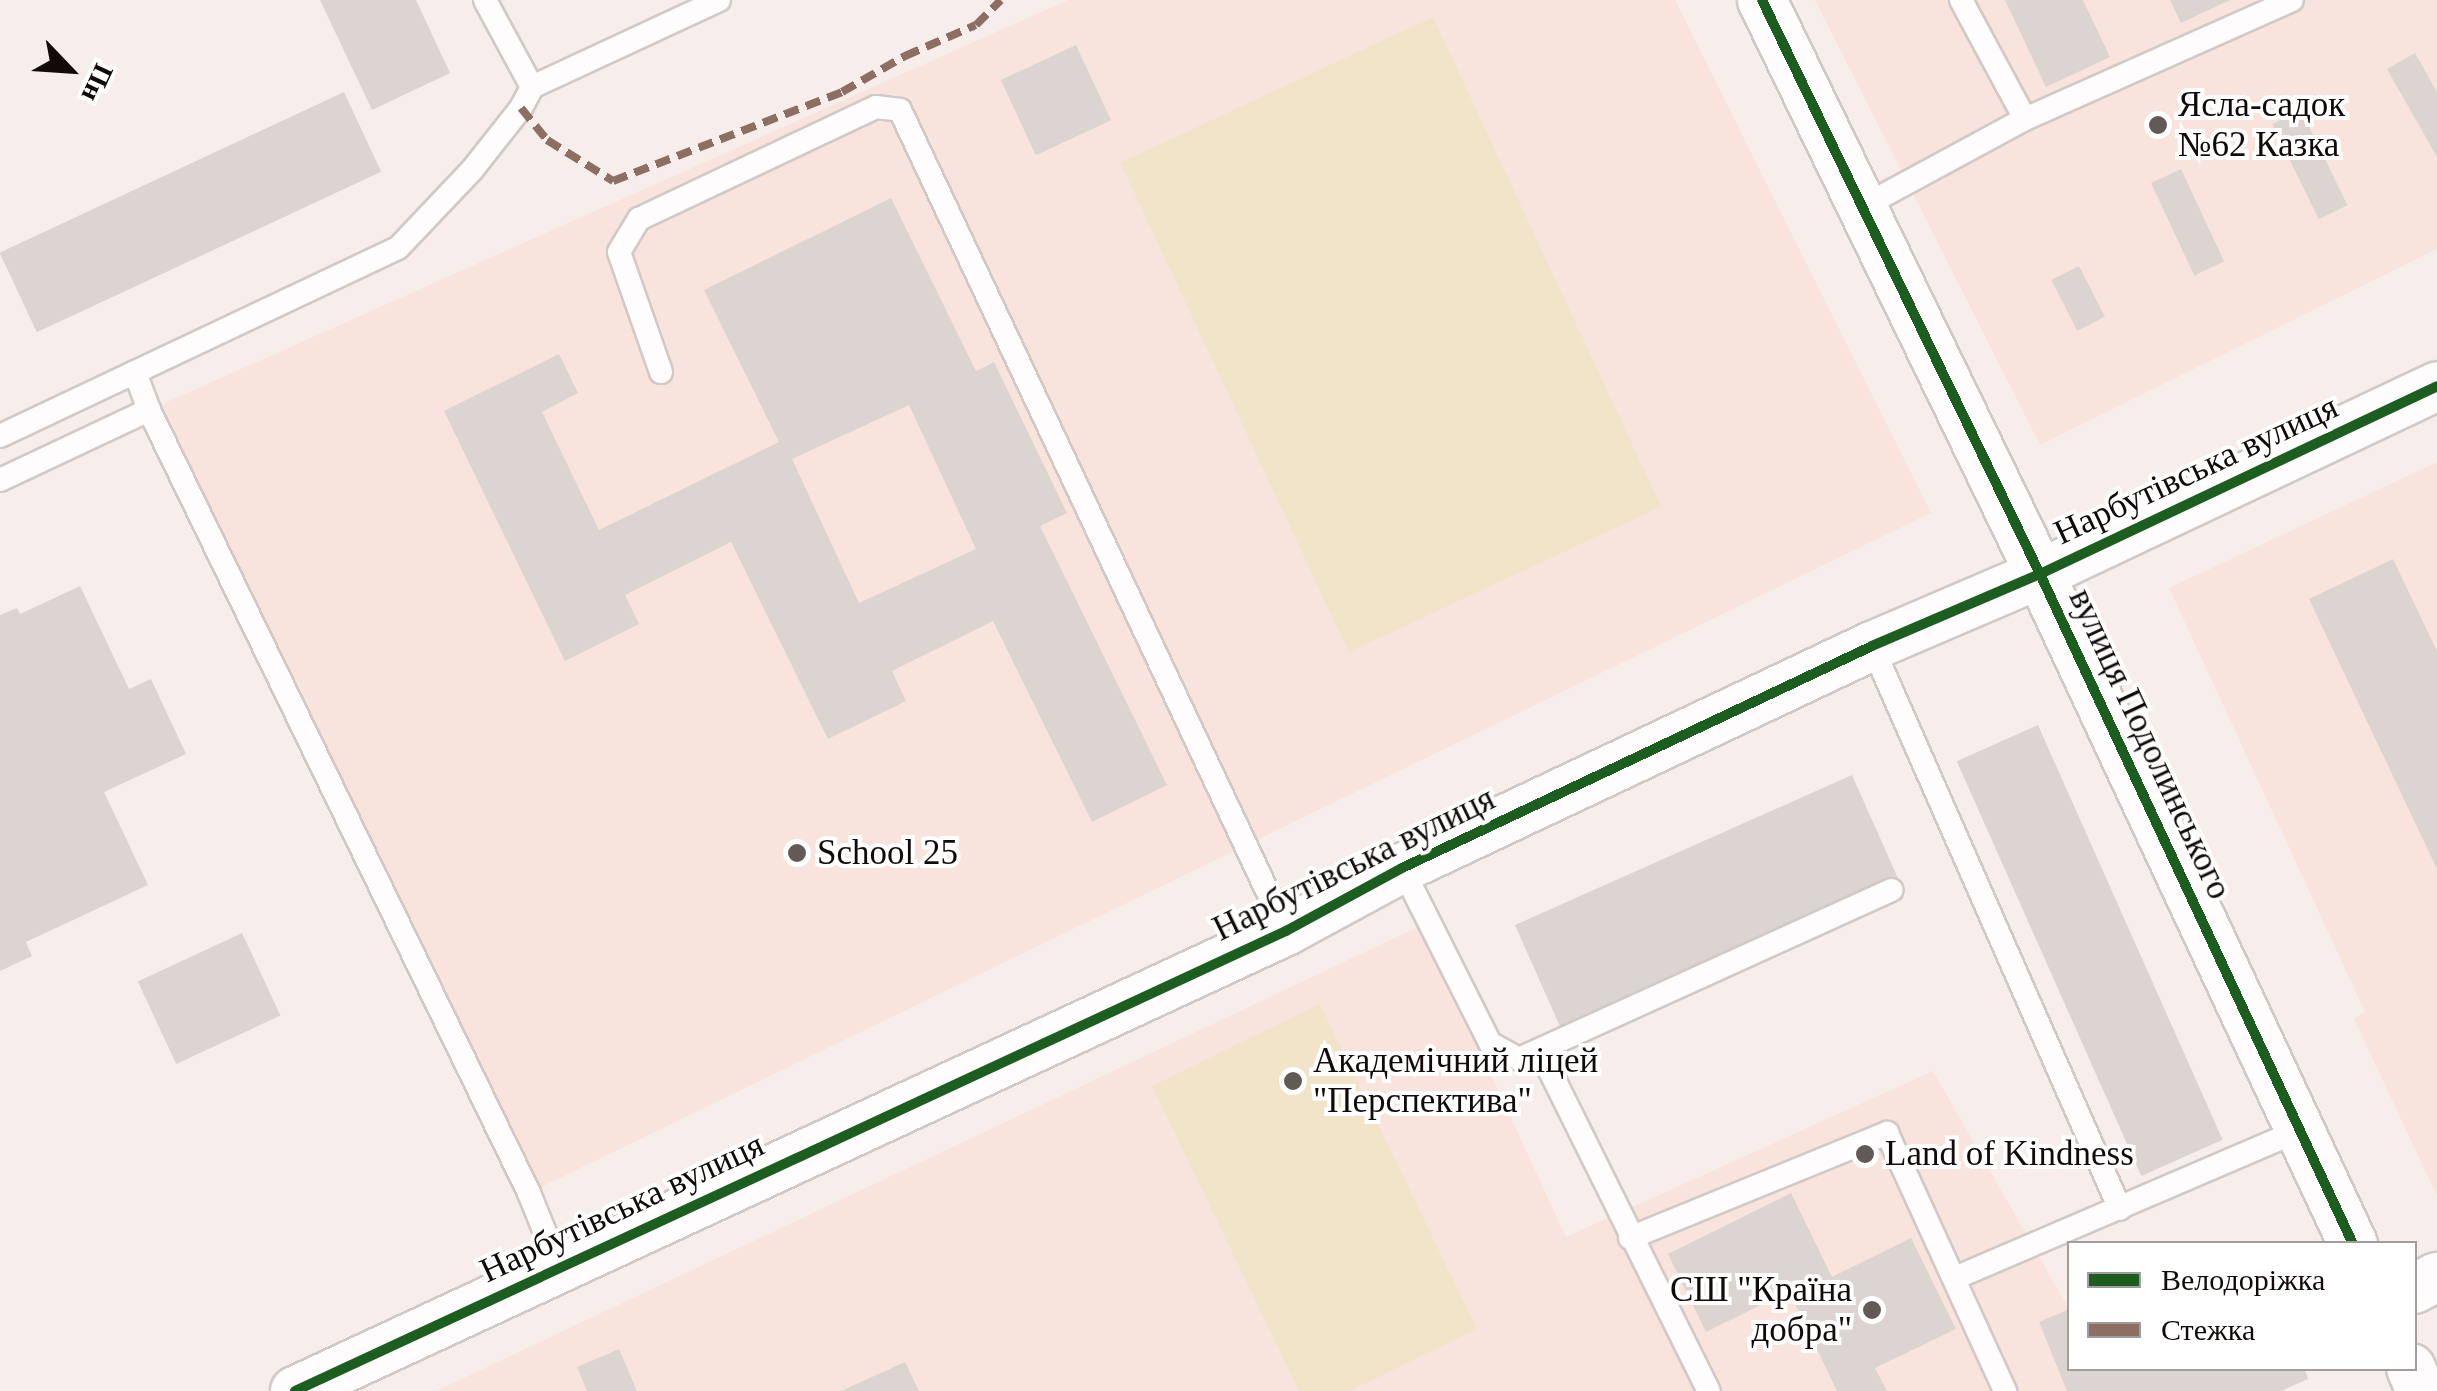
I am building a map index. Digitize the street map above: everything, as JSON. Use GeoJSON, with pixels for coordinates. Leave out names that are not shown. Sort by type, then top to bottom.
{"type":"FeatureCollection","features":[{"type":"Feature","properties":{"kind":"street","name":"вулиця Подолинського"},"geometry":{"type":"LineString","coordinates":[[1762,0],[2040,574],[2352,1241]]}},
{"type":"Feature","properties":{"kind":"street","name":"Нарбутівська вулиця"},"geometry":{"type":"LineString","coordinates":[[295,1391],[1286,930],[1402,868],[1872,646],[2040,574],[2437,386]]}},
{"type":"Feature","properties":{"kind":"lane"},"geometry":{"type":"LineString","coordinates":[[485,0],[532,88]]}},
{"type":"Feature","properties":{"kind":"lane"},"geometry":{"type":"LineString","coordinates":[[0,436],[398,248],[472,170],[532,88],[719,0]]}},
{"type":"Feature","properties":{"kind":"lane"},"geometry":{"type":"LineString","coordinates":[[1961,0],[2025,119]]}},
{"type":"Feature","properties":{"kind":"lane"},"geometry":{"type":"LineString","coordinates":[[1862,207],[2025,119],[2292,0]]}},
{"type":"Feature","properties":{"kind":"lane"},"geometry":{"type":"LineString","coordinates":[[660,372],[619,252],[640,219],[876,108],[900,110],[1286,930]]}},
{"type":"Feature","properties":{"kind":"lane"},"geometry":{"type":"LineString","coordinates":[[135,372],[148,410],[520,1175],[560,1268]]}},
{"type":"Feature","properties":{"kind":"lane"},"geometry":{"type":"LineString","coordinates":[[0,480],[148,410]]}},
{"type":"Feature","properties":{"kind":"lane"},"geometry":{"type":"LineString","coordinates":[[1872,646],[2120,1208]]}},
{"type":"Feature","properties":{"kind":"lane"},"geometry":{"type":"LineString","coordinates":[[1402,868],[1490,1043],[1519,1059],[1541,1053],[1890,890]]}},
{"type":"Feature","properties":{"kind":"lane"},"geometry":{"type":"LineString","coordinates":[[1541,1053],[1708,1391]]}},
{"type":"Feature","properties":{"kind":"lane"},"geometry":{"type":"LineString","coordinates":[[1955,1278],[2300,1130]]}},
{"type":"Feature","properties":{"kind":"lane"},"geometry":{"type":"LineString","coordinates":[[1630,1238],[1887,1134],[2005,1391]]}},
{"type":"Feature","properties":{"kind":"shaded area","name":"School 25"},"geometry":{"type":"Polygon","coordinates":[[[1068,0],[1675,0],[1931,513],[529,1193],[149,410],[1068,0]]]}},
{"type":"Feature","properties":{"kind":"shaded area","name":"Ясла-садок №62 Казка"},"geometry":{"type":"Polygon","coordinates":[[[1815,0],[2437,0],[2437,249],[2040,445],[1815,0]]]}},
{"type":"Feature","properties":{"kind":"shaded area"},"geometry":{"type":"Polygon","coordinates":[[[1433,17],[1661,506],[1349,652],[1120,163],[1433,17]]]}},
{"type":"Feature","properties":{"kind":"shaded area"},"geometry":{"type":"Polygon","coordinates":[[[2437,462],[2437,1196],[2354,1019],[2365,1012],[2169,588],[2437,462]]]}},
{"type":"Feature","properties":{"kind":"shaded area","name":"Академічний ліцей \"Перспектива\""},"geometry":{"type":"Polygon","coordinates":[[[1422,925],[1566,1237],[1933,1071],[2067,1306],[2067,1371],[2076,1371],[2116,1391],[436,1391],[1422,925]]]}},
{"type":"Feature","properties":{"kind":"shaded area"},"geometry":{"type":"Polygon","coordinates":[[[1320,1004],[1477,1329],[1350,1391],[1299,1391],[1152,1086],[1320,1004]]]}},
{"type":"Feature","properties":{"kind":"building"},"geometry":{"type":"Polygon","coordinates":[[[320,0],[416,0],[450,73],[372,110],[320,0]]]}},
{"type":"Feature","properties":{"kind":"building"},"geometry":{"type":"Polygon","coordinates":[[[2005,0],[2083,0],[2110,57],[2046,87],[2005,0]]]}},
{"type":"Feature","properties":{"kind":"building"},"geometry":{"type":"Polygon","coordinates":[[[2170,0],[2230,0],[2181,23],[2170,0]]]}},
{"type":"Feature","properties":{"kind":"building"},"geometry":{"type":"Polygon","coordinates":[[[1076,45],[1111,120],[1036,155],[1001,80],[1076,45]]]}},
{"type":"Feature","properties":{"kind":"building"},"geometry":{"type":"Polygon","coordinates":[[[2415,53],[2437,92],[2437,157],[2387,69],[2415,53]]]}},
{"type":"Feature","properties":{"kind":"building"},"geometry":{"type":"Polygon","coordinates":[[[344,92],[381,172],[37,332],[0,252],[344,92]]]}},
{"type":"Feature","properties":{"kind":"building"},"geometry":{"type":"Polygon","coordinates":[[[2301,110],[2347,205],[2319,219],[2272,124],[2301,110]]]}},
{"type":"Feature","properties":{"kind":"building"},"geometry":{"type":"Polygon","coordinates":[[[2181,169],[2224,261],[2194,275],[2151,183],[2181,169]]]}},
{"type":"Feature","properties":{"kind":"building"},"geometry":{"type":"Polygon","coordinates":[[[891,198],[976,371],[994,362],[1067,513],[1040,526],[1167,785],[1092,822],[993,621],[892,671],[906,701],[828,739],[731,542],[625,595],[639,624],[565,661],[444,411],[559,354],[578,393],[542,412],[599,530],[779,442],[704,290],[891,198]],[[909,405],[792,459],[859,603],[976,549],[909,405]]]}},
{"type":"Feature","properties":{"kind":"building"},"geometry":{"type":"Polygon","coordinates":[[[2079,266],[2105,317],[2077,331],[2051,280],[2079,266]]]}},
{"type":"Feature","properties":{"kind":"building"},"geometry":{"type":"Polygon","coordinates":[[[2393,559],[2437,651],[2437,869],[2309,599],[2393,559]]]}},
{"type":"Feature","properties":{"kind":"building"},"geometry":{"type":"Polygon","coordinates":[[[80,586],[129,689],[151,679],[186,754],[104,792],[148,885],[26,942],[32,956],[0,971],[0,615],[17,608],[20,614],[80,586]]]}},
{"type":"Feature","properties":{"kind":"building"},"geometry":{"type":"Polygon","coordinates":[[[2038,725],[2223,1140],[2141,1176],[1957,761],[2038,725]]]}},
{"type":"Feature","properties":{"kind":"building"},"geometry":{"type":"Polygon","coordinates":[[[1852,775],[1898,878],[1561,1028],[1515,925],[1852,775]]]}},
{"type":"Feature","properties":{"kind":"building"},"geometry":{"type":"Polygon","coordinates":[[[242,933],[280,1015],[176,1064],[138,982],[242,933]]]}},
{"type":"Feature","properties":{"kind":"building","name":"СШ \"Країна добра\""},"geometry":{"type":"Polygon","coordinates":[[[1791,1193],[1832,1277],[1911,1238],[1956,1329],[1875,1368],[1887,1391],[1837,1391],[1789,1291],[1706,1332],[1668,1254],[1791,1193]]]}},
{"type":"Feature","properties":{"kind":"building"},"geometry":{"type":"Polygon","coordinates":[[[2067,1310],[2067,1371],[2305,1371],[2308,1379],[2281,1391],[2067,1391],[2039,1322],[2067,1310]]]}},
{"type":"Feature","properties":{"kind":"building"},"geometry":{"type":"Polygon","coordinates":[[[619,1349],[637,1391],[587,1391],[577,1367],[619,1349]]]}},
{"type":"Feature","properties":{"kind":"building"},"geometry":{"type":"Polygon","coordinates":[[[905,1362],[919,1391],[841,1391],[905,1362]]]}},
{"type":"Feature","properties":{"kind":"marked path"},"geometry":{"type":"LineString","coordinates":[[521,108],[547,140],[613,181],[842,92],[905,56],[976,25],[1001,0]]}},
{"type":"Feature","properties":{"kind":"cycle path"},"geometry":{"type":"LineString","coordinates":[[1762,0],[2040,574],[2352,1241]]}},
{"type":"Feature","properties":{"kind":"cycle path"},"geometry":{"type":"LineString","coordinates":[[295,1391],[1286,931],[1402,868],[1872,646],[2040,574],[2437,386]]}},
{"type":"Feature","properties":{"kind":"place","name":"Ясла-садок №62 Казка"},"geometry":{"type":"Point","coordinates":[2158,125]}},
{"type":"Feature","properties":{"kind":"place","name":"School 25"},"geometry":{"type":"Point","coordinates":[797,853]}},
{"type":"Feature","properties":{"kind":"place","name":"Академічний ліцей \"Перспектива\""},"geometry":{"type":"Point","coordinates":[1293,1081]}},
{"type":"Feature","properties":{"kind":"place","name":"Land of Kindness"},"geometry":{"type":"Point","coordinates":[1865,1154]}},
{"type":"Feature","properties":{"kind":"place","name":"СШ \"Країна добра\""},"geometry":{"type":"Point","coordinates":[1872,1310]}}]}
